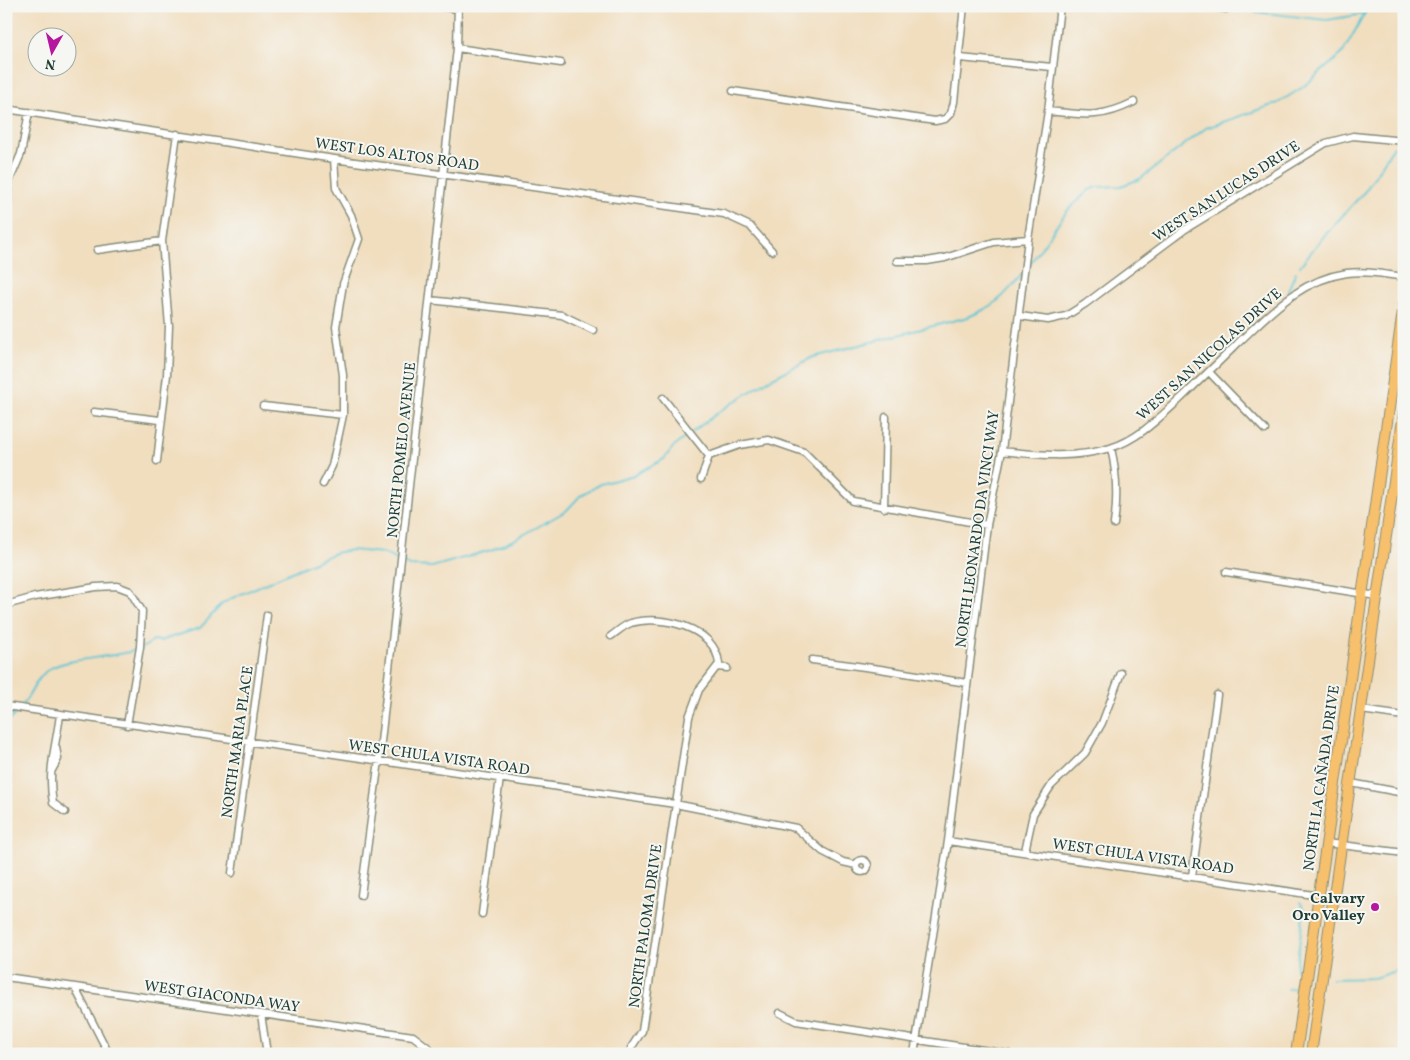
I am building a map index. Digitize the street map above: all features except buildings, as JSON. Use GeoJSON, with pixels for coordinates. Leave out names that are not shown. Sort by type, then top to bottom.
{"type":"FeatureCollection","features":[{"type":"Feature","properties":{"kind":"main road","name":"NORTH LA CAÑADA DRIVE"},"geometry":{"type":"LineString","coordinates":[[1296,1054],[1404,304]]}},
{"type":"Feature","properties":{"kind":"main road","name":"NORTH LA CAÑADA DRIVE"},"geometry":{"type":"LineString","coordinates":[[1311,1054],[1404,412]]}},
{"type":"Feature","properties":{"kind":"street"},"geometry":{"type":"LineString","coordinates":[[437,6],[458,8]]}},
{"type":"Feature","properties":{"kind":"street"},"geometry":{"type":"LineString","coordinates":[[733,91],[946,122],[952,111],[960,58],[964,6]]}},
{"type":"Feature","properties":{"kind":"street","name":"NORTH LEONARDO DA VINCI WAY"},"geometry":{"type":"LineString","coordinates":[[914,1054],[948,841],[987,524],[1002,450],[1028,239],[1048,111],[1060,6]]}},
{"type":"Feature","properties":{"kind":"street"},"geometry":{"type":"LineString","coordinates":[[1206,6],[1226,9],[1235,6]]}},
{"type":"Feature","properties":{"kind":"street","name":"NORTH POMELO AVENUE"},"geometry":{"type":"LineString","coordinates":[[362,895],[379,760],[430,300],[442,172],[457,48],[458,8]]}},
{"type":"Feature","properties":{"kind":"street"},"geometry":{"type":"LineString","coordinates":[[457,48],[561,63]]}},
{"type":"Feature","properties":{"kind":"street"},"geometry":{"type":"LineString","coordinates":[[960,58],[1052,67]]}},
{"type":"Feature","properties":{"kind":"street"},"geometry":{"type":"LineString","coordinates":[[1048,111],[1093,116],[1113,112],[1134,102]]}},
{"type":"Feature","properties":{"kind":"street","name":"WEST LOS ALTOS ROAD"},"geometry":{"type":"LineString","coordinates":[[6,109],[334,159],[442,172],[724,214],[750,226],[772,252]]}},
{"type":"Feature","properties":{"kind":"street"},"geometry":{"type":"LineString","coordinates":[[6,238],[9,182],[21,154],[29,112]]}},
{"type":"Feature","properties":{"kind":"street"},"geometry":{"type":"LineString","coordinates":[[157,461],[160,420],[167,375],[168,326],[162,241],[176,134]]}},
{"type":"Feature","properties":{"kind":"street","name":"WEST SAN LUCAS DRIVE"},"geometry":{"type":"LineString","coordinates":[[1020,316],[1048,320],[1066,316],[1184,230],[1326,143],[1354,136],[1404,141]]}},
{"type":"Feature","properties":{"kind":"street"},"geometry":{"type":"LineString","coordinates":[[323,484],[332,466],[343,415],[343,375],[336,328],[343,284],[359,239],[351,215],[336,188],[334,159]]}},
{"type":"Feature","properties":{"kind":"street"},"geometry":{"type":"LineString","coordinates":[[898,261],[927,261],[945,258],[994,242],[1028,239]]}},
{"type":"Feature","properties":{"kind":"street"},"geometry":{"type":"LineString","coordinates":[[98,250],[162,241]]}},
{"type":"Feature","properties":{"kind":"street","name":"WEST SAN NICOLAS DRIVE"},"geometry":{"type":"LineString","coordinates":[[1002,450],[1044,456],[1110,448],[1140,434],[1209,372],[1279,304],[1304,288],[1317,281],[1348,273],[1380,273],[1404,276]]}},
{"type":"Feature","properties":{"kind":"street"},"geometry":{"type":"LineString","coordinates":[[430,300],[562,315],[593,330]]}},
{"type":"Feature","properties":{"kind":"street"},"geometry":{"type":"LineString","coordinates":[[1209,372],[1265,430]]}},
{"type":"Feature","properties":{"kind":"street"},"geometry":{"type":"LineString","coordinates":[[663,398],[709,456]]}},
{"type":"Feature","properties":{"kind":"street"},"geometry":{"type":"LineString","coordinates":[[263,406],[343,415]]}},
{"type":"Feature","properties":{"kind":"street"},"geometry":{"type":"LineString","coordinates":[[94,412],[160,420]]}},
{"type":"Feature","properties":{"kind":"street"},"geometry":{"type":"LineString","coordinates":[[884,508],[886,417]]}},
{"type":"Feature","properties":{"kind":"street"},"geometry":{"type":"LineString","coordinates":[[709,456],[740,446],[769,440],[804,452],[853,501],[884,508],[987,524]]}},
{"type":"Feature","properties":{"kind":"street"},"geometry":{"type":"LineString","coordinates":[[1110,448],[1116,473],[1117,502],[1114,524]]}},
{"type":"Feature","properties":{"kind":"street"},"geometry":{"type":"LineString","coordinates":[[701,479],[709,456]]}},
{"type":"Feature","properties":{"kind":"street"},"geometry":{"type":"LineString","coordinates":[[1226,572],[1377,596]]}},
{"type":"Feature","properties":{"kind":"street"},"geometry":{"type":"LineString","coordinates":[[6,605],[35,597],[96,588],[117,586],[130,591],[142,611],[140,647],[127,725]]}},
{"type":"Feature","properties":{"kind":"street","name":"NORTH MARIA PLACE"},"geometry":{"type":"LineString","coordinates":[[232,873],[267,615]]}},
{"type":"Feature","properties":{"kind":"street"},"geometry":{"type":"LineString","coordinates":[[611,636],[630,623],[664,620],[686,626],[706,640],[718,656],[718,667],[727,668]]}},
{"type":"Feature","properties":{"kind":"street"},"geometry":{"type":"LineString","coordinates":[[812,660],[880,668],[967,683]]}},
{"type":"Feature","properties":{"kind":"street","name":"NORTH PALOMA DRIVE"},"geometry":{"type":"LineString","coordinates":[[631,1048],[642,1031],[689,717],[699,690],[718,667]]}},
{"type":"Feature","properties":{"kind":"street"},"geometry":{"type":"LineString","coordinates":[[1025,851],[1033,814],[1051,786],[1085,753],[1102,723],[1121,673]]}},
{"type":"Feature","properties":{"kind":"street"},"geometry":{"type":"LineString","coordinates":[[1192,876],[1217,695]]}},
{"type":"Feature","properties":{"kind":"street","name":"WEST CHULA VISTA ROAD"},"geometry":{"type":"LineString","coordinates":[[6,706],[675,804],[796,828],[822,850],[843,862],[856,865]]}},
{"type":"Feature","properties":{"kind":"street"},"geometry":{"type":"LineString","coordinates":[[1361,710],[1404,716]]}},
{"type":"Feature","properties":{"kind":"street"},"geometry":{"type":"LineString","coordinates":[[60,715],[56,745],[58,759],[51,771],[50,785],[53,803],[65,812]]}},
{"type":"Feature","properties":{"kind":"street"},"geometry":{"type":"LineString","coordinates":[[482,914],[500,778]]}},
{"type":"Feature","properties":{"kind":"street"},"geometry":{"type":"LineString","coordinates":[[1350,783],[1404,793]]}},
{"type":"Feature","properties":{"kind":"street","name":"WEST CHULA VISTA ROAD"},"geometry":{"type":"LineString","coordinates":[[948,841],[1334,898]]}},
{"type":"Feature","properties":{"kind":"street"},"geometry":{"type":"LineString","coordinates":[[1326,843],[1404,853]]}},
{"type":"Feature","properties":{"kind":"street","name":"WEST GIACONDA WAY"},"geometry":{"type":"LineString","coordinates":[[6,977],[413,1036],[431,1051]]}},
{"type":"Feature","properties":{"kind":"street"},"geometry":{"type":"LineString","coordinates":[[75,988],[109,1054]]}},
{"type":"Feature","properties":{"kind":"street"},"geometry":{"type":"LineString","coordinates":[[780,1013],[796,1021],[1008,1054]]}},
{"type":"Feature","properties":{"kind":"street"},"geometry":{"type":"LineString","coordinates":[[261,1014],[267,1054]]}},
{"type":"Feature","properties":{"kind":"waterway"},"geometry":{"type":"LineString","coordinates":[[1028,267],[1067,211],[1089,190],[1098,187],[1121,186],[1140,179],[1206,128],[1278,103],[1303,87],[1342,54],[1369,6]]}},
{"type":"Feature","properties":{"kind":"waterway"},"geometry":{"type":"LineString","coordinates":[[1255,12],[1327,20],[1364,14]]}},
{"type":"Feature","properties":{"kind":"waterway"},"geometry":{"type":"LineString","coordinates":[[1300,266],[1324,236],[1366,190],[1394,146]]}},
{"type":"Feature","properties":{"kind":"waterway"},"geometry":{"type":"LineString","coordinates":[[1288,290],[1296,272]]}},
{"type":"Feature","properties":{"kind":"waterway"},"geometry":{"type":"LineString","coordinates":[[692,432],[723,409],[767,381],[813,357],[968,317],[977,313],[998,300],[1022,274]]}},
{"type":"Feature","properties":{"kind":"waterway"},"geometry":{"type":"LineString","coordinates":[[6,724],[21,707],[42,675],[60,664],[132,651],[144,647],[154,640],[160,641],[200,628],[222,604],[230,599],[335,553],[351,550],[383,553],[410,566],[432,567],[491,550],[516,539],[566,511],[581,495],[601,484],[634,475],[664,459],[674,446],[689,435]]}},
{"type":"Feature","properties":{"kind":"waterway"},"geometry":{"type":"LineString","coordinates":[[1296,969],[1304,908],[1300,902]]}},
{"type":"Feature","properties":{"kind":"waterway"},"geometry":{"type":"LineString","coordinates":[[1332,979],[1374,978],[1404,968]]}},
{"type":"Feature","properties":{"kind":"waterway"},"geometry":{"type":"LineString","coordinates":[[1287,989],[1295,988]]}},
{"type":"Feature","properties":{"kind":"place","name":"Calvary Oro Valley"},"geometry":{"type":"Point","coordinates":[1375,907]}}]}
